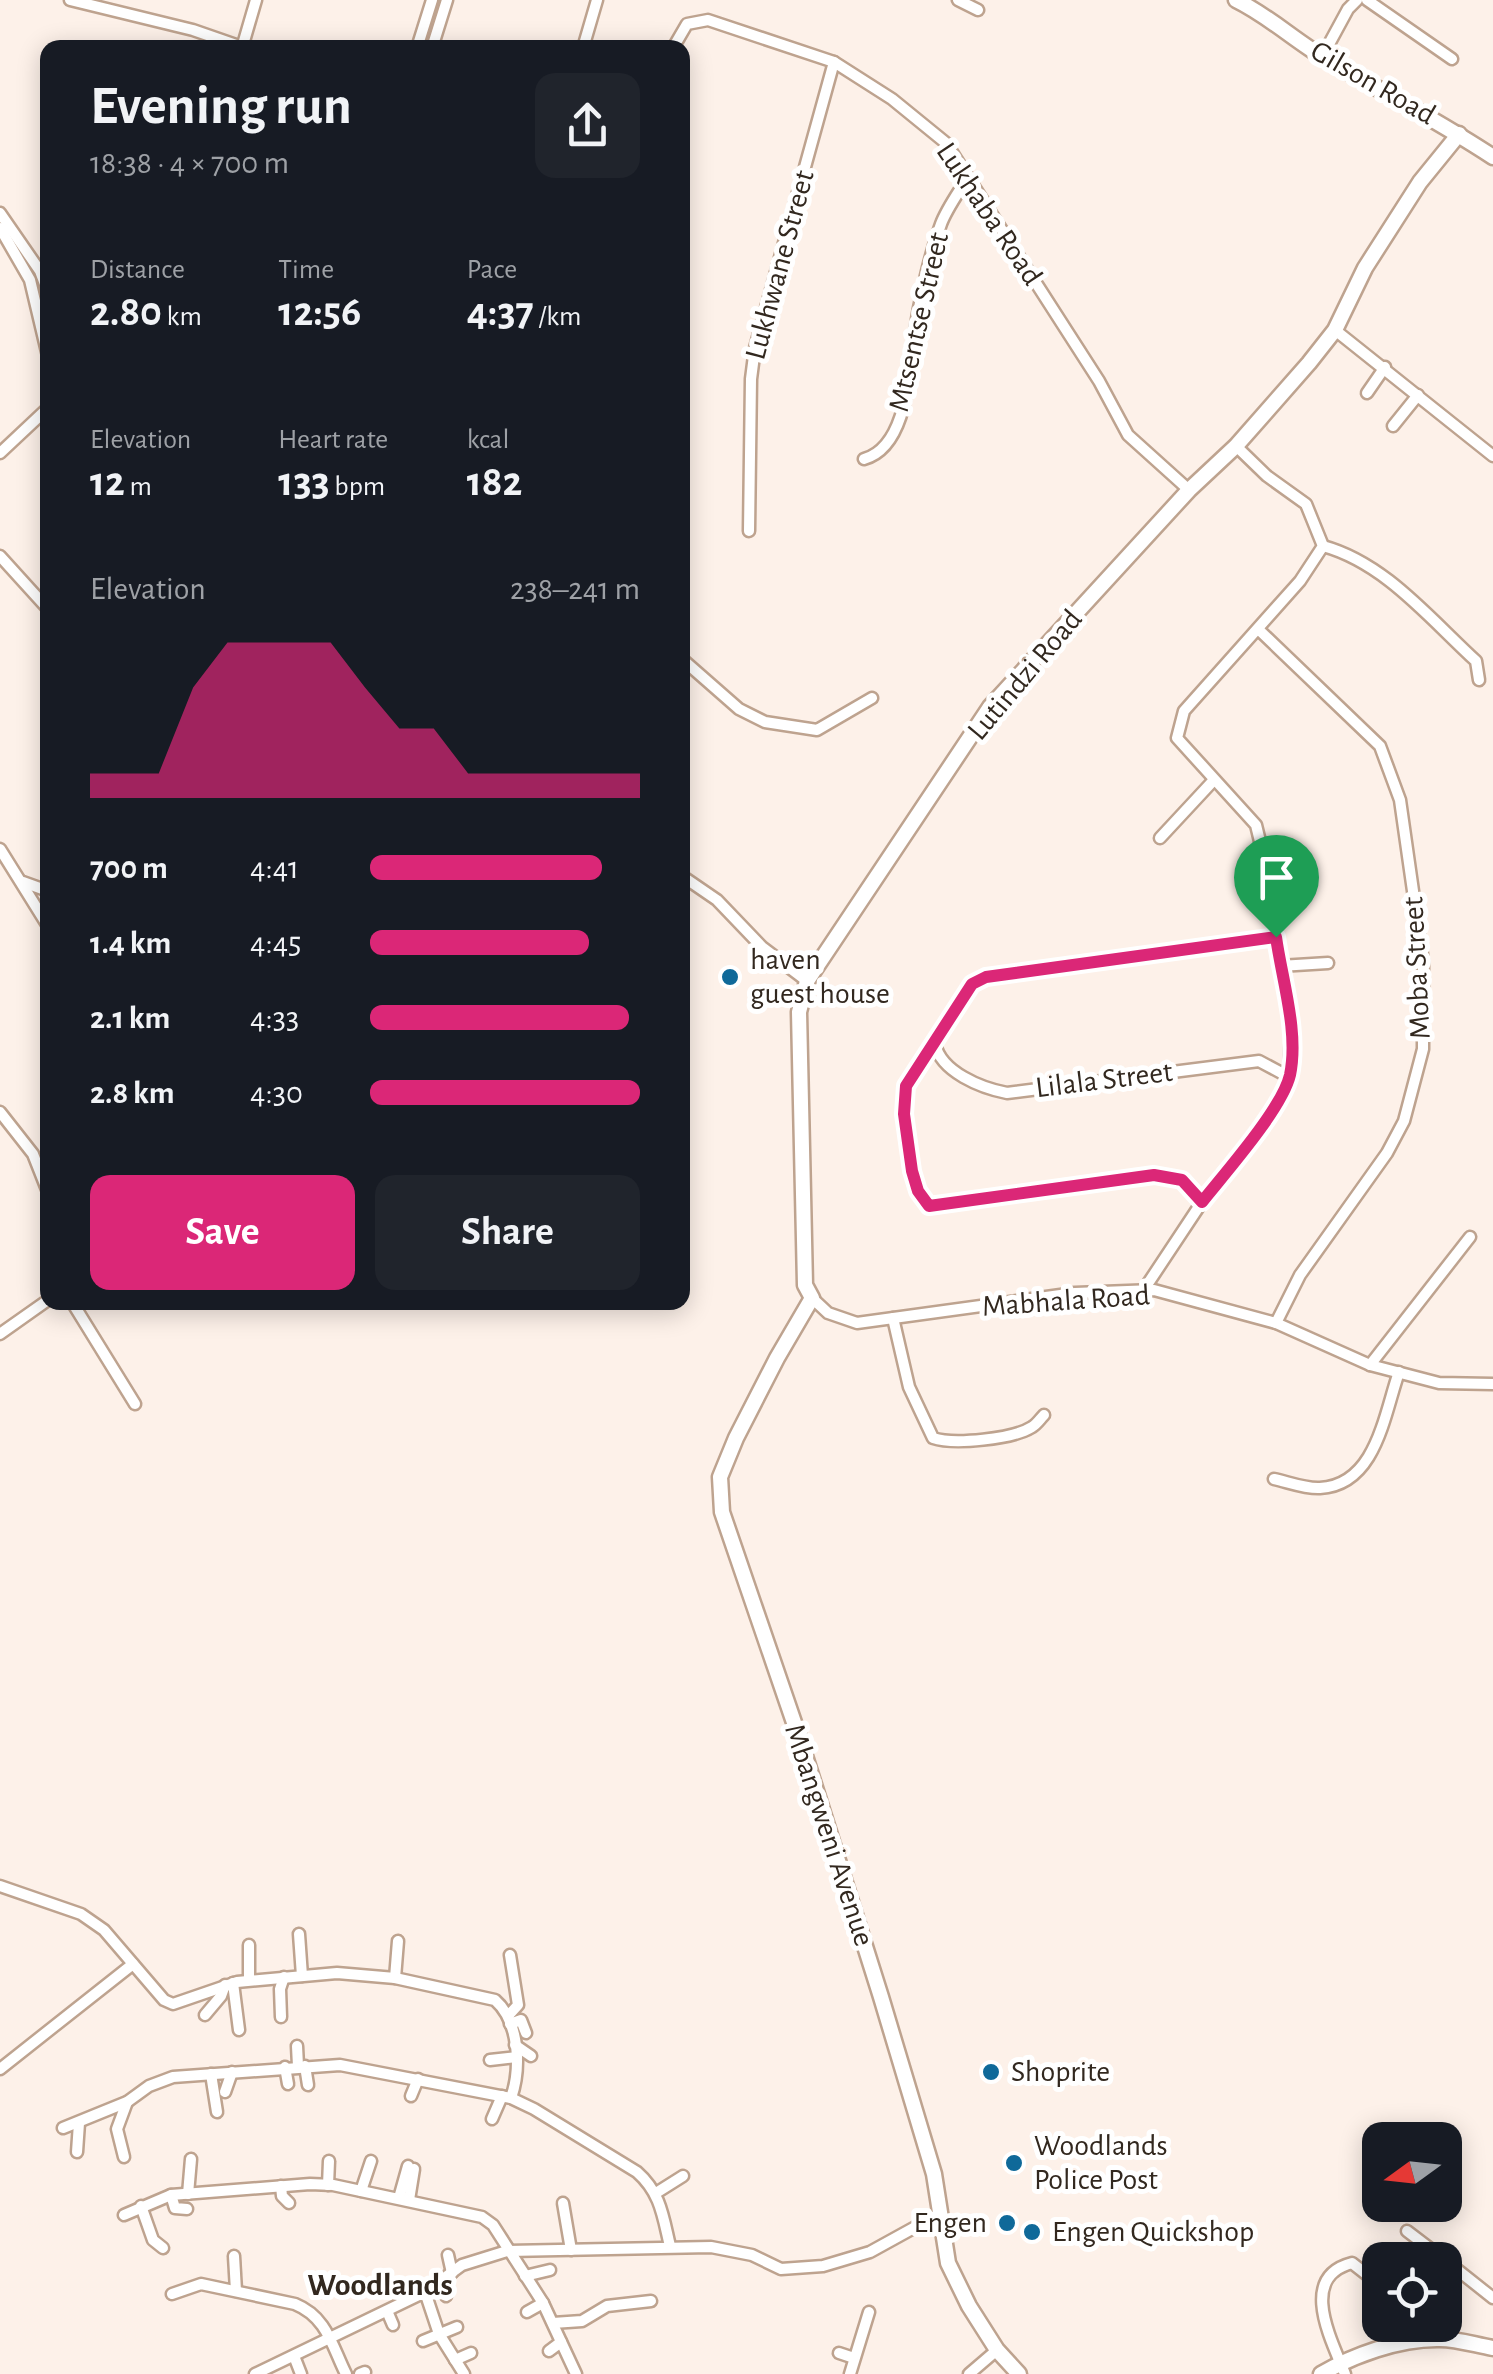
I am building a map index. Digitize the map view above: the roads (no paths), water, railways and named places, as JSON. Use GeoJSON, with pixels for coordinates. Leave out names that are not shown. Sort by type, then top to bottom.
{"type":"FeatureCollection","features":[{"type":"Feature","properties":{"kind":"street"},"geometry":{"type":"LineString","coordinates":[[70,0],[222,40]]}},
{"type":"Feature","properties":{"kind":"street"},"geometry":{"type":"LineString","coordinates":[[244,40],[256,0]]}},
{"type":"Feature","properties":{"kind":"street"},"geometry":{"type":"LineString","coordinates":[[420,40],[432,0]]}},
{"type":"Feature","properties":{"kind":"street"},"geometry":{"type":"LineString","coordinates":[[434,40],[446,0]]}},
{"type":"Feature","properties":{"kind":"street"},"geometry":{"type":"LineString","coordinates":[[585,40],[597,0]]}},
{"type":"Feature","properties":{"kind":"street"},"geometry":{"type":"LineString","coordinates":[[958,0],[978,10]]}},
{"type":"Feature","properties":{"kind":"street","name":"Gilson Road"},"geometry":{"type":"LineString","coordinates":[[1236,0],[1262,13],[1322,57],[1493,156]]}},
{"type":"Feature","properties":{"kind":"street"},"geometry":{"type":"LineString","coordinates":[[1322,57],[1357,0]]}},
{"type":"Feature","properties":{"kind":"street"},"geometry":{"type":"LineString","coordinates":[[1367,0],[1452,59]]}},
{"type":"Feature","properties":{"kind":"street","name":"Lukhaba Road"},"geometry":{"type":"LineString","coordinates":[[678,40],[687,24],[708,20],[834,62],[892,98],[920,121],[946,144],[968,177],[1099,381],[1128,436],[1189,490]]}},
{"type":"Feature","properties":{"kind":"street","name":"Lukhwane Street"},"geometry":{"type":"LineString","coordinates":[[750,531],[750,379],[755,348],[834,62]]}},
{"type":"Feature","properties":{"kind":"street","name":"Lutindzi Road"},"geometry":{"type":"LineString","coordinates":[[812,1298],[805,1285],[799,1012],[807,982],[990,708],[1189,490],[1236,446],[1334,330],[1347,299],[1392,224],[1459,134]]}},
{"type":"Feature","properties":{"kind":"street","name":"Mtsentse Street"},"geometry":{"type":"LineString","coordinates":[[864,459],[877,455],[892,436],[911,380],[914,335],[942,221],[968,177]]}},
{"type":"Feature","properties":{"kind":"street"},"geometry":{"type":"LineString","coordinates":[[0,213],[40,271]]}},
{"type":"Feature","properties":{"kind":"street"},"geometry":{"type":"LineString","coordinates":[[0,228],[30,280],[40,322]]}},
{"type":"Feature","properties":{"kind":"street"},"geometry":{"type":"LineString","coordinates":[[1334,330],[1493,456]]}},
{"type":"Feature","properties":{"kind":"street"},"geometry":{"type":"LineString","coordinates":[[1367,393],[1385,367]]}},
{"type":"Feature","properties":{"kind":"street"},"geometry":{"type":"LineString","coordinates":[[1393,426],[1418,395]]}},
{"type":"Feature","properties":{"kind":"street"},"geometry":{"type":"LineString","coordinates":[[0,453],[40,416]]}},
{"type":"Feature","properties":{"kind":"street"},"geometry":{"type":"LineString","coordinates":[[1236,446],[1267,476],[1306,504],[1322,546]]}},
{"type":"Feature","properties":{"kind":"street"},"geometry":{"type":"LineString","coordinates":[[1143,1291],[1202,1202],[1273,1109],[1290,1077],[1291,1032],[1256,825],[1177,738],[1184,711],[1300,581],[1322,546]]}},
{"type":"Feature","properties":{"kind":"street"},"geometry":{"type":"LineString","coordinates":[[1322,546],[1348,553],[1380,573],[1476,661],[1479,680]]}},
{"type":"Feature","properties":{"kind":"street"},"geometry":{"type":"LineString","coordinates":[[0,556],[40,600]]}},
{"type":"Feature","properties":{"kind":"street","name":"Moba Street"},"geometry":{"type":"LineString","coordinates":[[1258,629],[1380,746],[1400,800],[1423,961],[1422,1049],[1404,1121],[1387,1153],[1300,1275],[1276,1323]]}},
{"type":"Feature","properties":{"kind":"street"},"geometry":{"type":"LineString","coordinates":[[690,666],[739,708],[765,722],[817,730],[872,698]]}},
{"type":"Feature","properties":{"kind":"street"},"geometry":{"type":"LineString","coordinates":[[1160,838],[1214,781]]}},
{"type":"Feature","properties":{"kind":"street"},"geometry":{"type":"LineString","coordinates":[[0,849],[40,912]]}},
{"type":"Feature","properties":{"kind":"street"},"geometry":{"type":"LineString","coordinates":[[690,881],[717,900],[762,947],[807,982]]}},
{"type":"Feature","properties":{"kind":"street"},"geometry":{"type":"LineString","coordinates":[[22,882],[40,888]]}},
{"type":"Feature","properties":{"kind":"street"},"geometry":{"type":"LineString","coordinates":[[1202,1202],[1182,1180],[1154,1175],[929,1206],[918,1191],[912,1171],[904,1114],[906,1086],[972,984],[986,977],[1276,937]]}},
{"type":"Feature","properties":{"kind":"street"},"geometry":{"type":"LineString","coordinates":[[1280,966],[1328,963]]}},
{"type":"Feature","properties":{"kind":"street","name":"Lilala Street"},"geometry":{"type":"LineString","coordinates":[[934,1044],[944,1063],[977,1084],[1007,1093],[1260,1061],[1290,1077]]}},
{"type":"Feature","properties":{"kind":"street"},"geometry":{"type":"LineString","coordinates":[[0,1112],[32,1154],[40,1173]]}},
{"type":"Feature","properties":{"kind":"street"},"geometry":{"type":"LineString","coordinates":[[1370,1365],[1470,1237]]}},
{"type":"Feature","properties":{"kind":"street","name":"Mabhala Road"},"geometry":{"type":"LineString","coordinates":[[812,1298],[828,1313],[857,1323],[1076,1293],[1154,1290],[1276,1323],[1370,1365],[1439,1383],[1493,1384]]}},
{"type":"Feature","properties":{"kind":"street","name":"Mbangweni Avenue"},"geometry":{"type":"LineString","coordinates":[[812,1298],[736,1438],[720,1478],[722,1512],[800,1740],[934,2174],[948,2263],[997,2350],[1019,2374]]}},
{"type":"Feature","properties":{"kind":"street"},"geometry":{"type":"LineString","coordinates":[[0,1334],[40,1306]]}},
{"type":"Feature","properties":{"kind":"street"},"geometry":{"type":"LineString","coordinates":[[77,1310],[135,1404]]}},
{"type":"Feature","properties":{"kind":"street"},"geometry":{"type":"LineString","coordinates":[[892,1318],[909,1388],[933,1438],[948,1443],[1012,1434],[1031,1428],[1044,1415]]}},
{"type":"Feature","properties":{"kind":"street"},"geometry":{"type":"LineString","coordinates":[[1274,1479],[1319,1488],[1360,1473],[1372,1454],[1399,1372]]}},
{"type":"Feature","properties":{"kind":"street"},"geometry":{"type":"LineString","coordinates":[[0,1886],[81,1914],[104,1930],[164,2000],[172,2004],[249,1980],[338,1973],[395,1978],[495,2000],[505,2008],[509,2020],[518,2077],[492,2119]]}},
{"type":"Feature","properties":{"kind":"street"},"geometry":{"type":"LineString","coordinates":[[298,1934],[302,1976]]}},
{"type":"Feature","properties":{"kind":"street"},"geometry":{"type":"LineString","coordinates":[[395,1978],[398,1941]]}},
{"type":"Feature","properties":{"kind":"street"},"geometry":{"type":"LineString","coordinates":[[248,1945],[249,1980]]}},
{"type":"Feature","properties":{"kind":"street"},"geometry":{"type":"LineString","coordinates":[[509,2020],[518,2005],[510,1955]]}},
{"type":"Feature","properties":{"kind":"street"},"geometry":{"type":"LineString","coordinates":[[0,2069],[133,1964]]}},
{"type":"Feature","properties":{"kind":"street"},"geometry":{"type":"LineString","coordinates":[[281,2017],[280,1989],[284,1976]]}},
{"type":"Feature","properties":{"kind":"street"},"geometry":{"type":"LineString","coordinates":[[205,2015],[229,1984]]}},
{"type":"Feature","properties":{"kind":"street"},"geometry":{"type":"LineString","coordinates":[[229,1984],[239,2030]]}},
{"type":"Feature","properties":{"kind":"street"},"geometry":{"type":"LineString","coordinates":[[509,2020],[521,2020],[526,2033]]}},
{"type":"Feature","properties":{"kind":"street"},"geometry":{"type":"LineString","coordinates":[[297,2046],[308,2086]]}},
{"type":"Feature","properties":{"kind":"street"},"geometry":{"type":"LineString","coordinates":[[490,2060],[516,2051],[531,2056]]}},
{"type":"Feature","properties":{"kind":"street"},"geometry":{"type":"LineString","coordinates":[[63,2128],[127,2102],[160,2081],[211,2074],[340,2065],[456,2086],[506,2097],[638,2172],[656,2192],[670,2246]]}},
{"type":"Feature","properties":{"kind":"street"},"geometry":{"type":"LineString","coordinates":[[285,2067],[288,2084]]}},
{"type":"Feature","properties":{"kind":"street"},"geometry":{"type":"LineString","coordinates":[[225,2092],[232,2072]]}},
{"type":"Feature","properties":{"kind":"street"},"geometry":{"type":"LineString","coordinates":[[211,2074],[217,2112]]}},
{"type":"Feature","properties":{"kind":"street"},"geometry":{"type":"LineString","coordinates":[[412,2096],[418,2079]]}},
{"type":"Feature","properties":{"kind":"street"},"geometry":{"type":"LineString","coordinates":[[452,2100],[456,2086]]}},
{"type":"Feature","properties":{"kind":"street"},"geometry":{"type":"LineString","coordinates":[[124,2157],[117,2130],[127,2102]]}},
{"type":"Feature","properties":{"kind":"street"},"geometry":{"type":"LineString","coordinates":[[77,2152],[79,2123]]}},
{"type":"Feature","properties":{"kind":"street"},"geometry":{"type":"LineString","coordinates":[[188,2194],[191,2159]]}},
{"type":"Feature","properties":{"kind":"street"},"geometry":{"type":"LineString","coordinates":[[328,2184],[329,2161]]}},
{"type":"Feature","properties":{"kind":"street"},"geometry":{"type":"LineString","coordinates":[[362,2190],[371,2161]]}},
{"type":"Feature","properties":{"kind":"street"},"geometry":{"type":"LineString","coordinates":[[404,2199],[411,2167]]}},
{"type":"Feature","properties":{"kind":"street"},"geometry":{"type":"LineString","coordinates":[[656,2192],[683,2176]]}},
{"type":"Feature","properties":{"kind":"street"},"geometry":{"type":"LineString","coordinates":[[124,2215],[171,2195],[328,2184],[482,2216],[493,2225],[543,2303],[576,2374]]}},
{"type":"Feature","properties":{"kind":"street"},"geometry":{"type":"LineString","coordinates":[[281,2186],[282,2196],[289,2203]]}},
{"type":"Feature","properties":{"kind":"street"},"geometry":{"type":"LineString","coordinates":[[171,2195],[175,2208],[187,2208]]}},
{"type":"Feature","properties":{"kind":"street"},"geometry":{"type":"LineString","coordinates":[[563,2203],[571,2250]]}},
{"type":"Feature","properties":{"kind":"street"},"geometry":{"type":"LineString","coordinates":[[142,2206],[153,2240],[162,2248]]}},
{"type":"Feature","properties":{"kind":"street"},"geometry":{"type":"LineString","coordinates":[[255,2374],[276,2370],[294,2356],[426,2292],[462,2265],[508,2252],[711,2247],[781,2268],[824,2266],[870,2252],[940,2214]]}},
{"type":"Feature","properties":{"kind":"street"},"geometry":{"type":"LineString","coordinates":[[1407,2231],[1421,2242]]}},
{"type":"Feature","properties":{"kind":"street"},"geometry":{"type":"LineString","coordinates":[[448,2255],[452,2272]]}},
{"type":"Feature","properties":{"kind":"street"},"geometry":{"type":"LineString","coordinates":[[234,2256],[236,2291]]}},
{"type":"Feature","properties":{"kind":"street"},"geometry":{"type":"LineString","coordinates":[[1343,2368],[1322,2310],[1323,2285],[1337,2267],[1352,2263],[1362,2270]]}},
{"type":"Feature","properties":{"kind":"street"},"geometry":{"type":"LineString","coordinates":[[524,2276],[550,2270]]}},
{"type":"Feature","properties":{"kind":"street"},"geometry":{"type":"LineString","coordinates":[[1462,2273],[1493,2298]]}},
{"type":"Feature","properties":{"kind":"street"},"geometry":{"type":"LineString","coordinates":[[440,2282],[446,2296]]}},
{"type":"Feature","properties":{"kind":"street"},"geometry":{"type":"LineString","coordinates":[[172,2294],[201,2284],[310,2310],[354,2371]]}},
{"type":"Feature","properties":{"kind":"street"},"geometry":{"type":"LineString","coordinates":[[426,2292],[440,2334],[464,2374]]}},
{"type":"Feature","properties":{"kind":"street"},"geometry":{"type":"LineString","coordinates":[[552,2323],[582,2321],[607,2306],[651,2301]]}},
{"type":"Feature","properties":{"kind":"street"},"geometry":{"type":"LineString","coordinates":[[527,2312],[543,2303]]}},
{"type":"Feature","properties":{"kind":"street"},"geometry":{"type":"LineString","coordinates":[[387,2311],[393,2325]]}},
{"type":"Feature","properties":{"kind":"street"},"geometry":{"type":"LineString","coordinates":[[850,2374],[864,2343],[870,2312]]}},
{"type":"Feature","properties":{"kind":"street"},"geometry":{"type":"LineString","coordinates":[[422,2342],[457,2327]]}},
{"type":"Feature","properties":{"kind":"street"},"geometry":{"type":"LineString","coordinates":[[549,2351],[561,2342]]}},
{"type":"Feature","properties":{"kind":"street"},"geometry":{"type":"LineString","coordinates":[[1321,2374],[1414,2342]]}},
{"type":"Feature","properties":{"kind":"street"},"geometry":{"type":"LineString","coordinates":[[1461,2342],[1493,2348]]}},
{"type":"Feature","properties":{"kind":"street"},"geometry":{"type":"LineString","coordinates":[[970,2374],[997,2350]]}},
{"type":"Feature","properties":{"kind":"street"},"geometry":{"type":"LineString","coordinates":[[455,2360],[471,2354]]}},
{"type":"Feature","properties":{"kind":"street"},"geometry":{"type":"LineString","coordinates":[[838,2354],[854,2358]]}},
{"type":"Feature","properties":{"kind":"street"},"geometry":{"type":"LineString","coordinates":[[294,2356],[302,2374]]}},
{"type":"Feature","properties":{"kind":"place","name":"haven guest house"},"geometry":{"type":"Point","coordinates":[730,977]}},
{"type":"Feature","properties":{"kind":"place","name":"Shoprite"},"geometry":{"type":"Point","coordinates":[991,2072]}},
{"type":"Feature","properties":{"kind":"place","name":"Woodlands Police Post"},"geometry":{"type":"Point","coordinates":[1014,2163]}},
{"type":"Feature","properties":{"kind":"place","name":"Engen"},"geometry":{"type":"Point","coordinates":[1007,2223]}},
{"type":"Feature","properties":{"kind":"place","name":"Engen Quickshop"},"geometry":{"type":"Point","coordinates":[1032,2232]}},
{"type":"Feature","properties":{"kind":"district","name":"Woodlands"},"geometry":{"type":"Point","coordinates":[380,2285]}}]}
